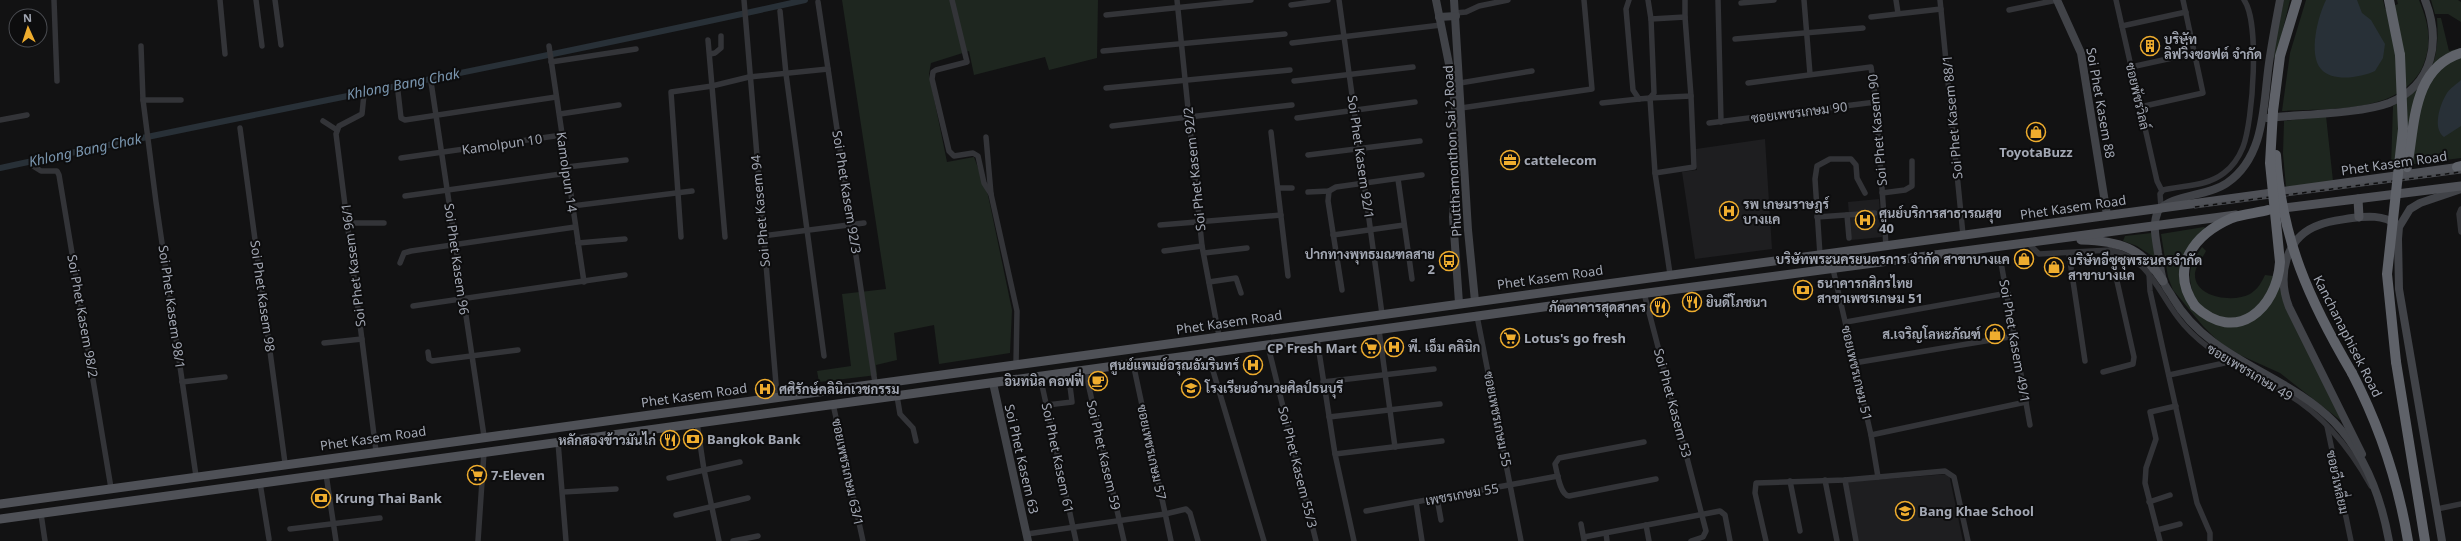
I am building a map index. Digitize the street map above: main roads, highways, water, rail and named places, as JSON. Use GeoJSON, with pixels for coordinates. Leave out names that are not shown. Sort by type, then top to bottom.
{"type":"FeatureCollection","features":[{"type":"Feature","properties":{"kind":"highway","name":"Kanchanaphisek Road"},"geometry":{"type":"LineString","coordinates":[[2297,0],[2280,56],[2273,112],[2279,187],[2293,251],[2311,300],[2373,414],[2390,459],[2408,541]]}},
{"type":"Feature","properties":{"kind":"highway","name":"Kanchanaphisek Road"},"geometry":{"type":"LineString","coordinates":[[2389,0],[2400,55],[2403,129],[2387,274],[2396,362],[2425,541]]}},
{"type":"Feature","properties":{"kind":"highway"},"geometry":{"type":"LineString","coordinates":[[2393,217],[2407,165],[2420,94],[2438,66],[2461,53]]}},
{"type":"Feature","properties":{"kind":"highway"},"geometry":{"type":"LineString","coordinates":[[2268,210],[2234,218],[2218,225],[2193,245],[2188,255],[2184,276],[2188,296],[2203,314],[2217,321],[2236,322],[2256,314],[2274,292],[2279,277],[2280,262],[2270,163],[2273,112]]}},
{"type":"Feature","properties":{"kind":"main road","name":"Phutthamonthon Sai 2 Road"},"geometry":{"type":"LineString","coordinates":[[1436,0],[1451,74],[1455,107],[1457,159],[1453,217],[1459,303]]}},
{"type":"Feature","properties":{"kind":"main road","name":"Phutthamonthon Sai 2 Road"},"geometry":{"type":"LineString","coordinates":[[1454,0],[1468,230],[1475,301]]}},
{"type":"Feature","properties":{"kind":"main road","name":"Soi Phet Kasem 88"},"geometry":{"type":"LineString","coordinates":[[2057,0],[2082,53],[2108,215]]}},
{"type":"Feature","properties":{"kind":"main road"},"geometry":{"type":"LineString","coordinates":[[2163,281],[2154,225],[2155,218],[2161,207],[2169,203],[2214,190],[2232,179],[2250,157],[2257,141],[2262,118],[2280,0]]}},
{"type":"Feature","properties":{"kind":"main road"},"geometry":{"type":"LineString","coordinates":[[2262,118],[2364,108],[2389,103],[2401,96],[2420,79],[2429,62],[2434,46],[2434,32],[2425,0]]}},
{"type":"Feature","properties":{"kind":"main road"},"geometry":{"type":"LineString","coordinates":[[1440,21],[1456,14]]}},
{"type":"Feature","properties":{"kind":"main road","name":"Phet Kasem Road"},"geometry":{"type":"LineString","coordinates":[[0,504],[298,461],[1299,326],[1670,274],[1886,246],[2460,166]]}},
{"type":"Feature","properties":{"kind":"main road"},"geometry":{"type":"LineString","coordinates":[[0,519],[772,412],[1268,346],[1644,293],[2154,225],[2233,216],[2268,210],[2461,186]]}},
{"type":"Feature","properties":{"kind":"main road"},"geometry":{"type":"LineString","coordinates":[[2442,541],[2399,289],[2397,257],[2399,227],[2404,216],[2420,203],[2461,189]]}},
{"type":"Feature","properties":{"kind":"main road"},"geometry":{"type":"LineString","coordinates":[[2230,199],[2222,202],[2220,209],[2223,214],[2233,216]]}},
{"type":"Feature","properties":{"kind":"main road"},"geometry":{"type":"LineString","coordinates":[[2358,199],[2360,217]]}},
{"type":"Feature","properties":{"kind":"main road"},"geometry":{"type":"LineString","coordinates":[[2127,212],[2134,217],[2137,228]]}},
{"type":"Feature","properties":{"kind":"main road"},"geometry":{"type":"LineString","coordinates":[[2389,541],[2385,520],[2371,475],[2342,411],[2289,307],[2283,288],[2286,261],[2289,251],[2297,240],[2318,224],[2360,217],[2387,219],[2399,227]]}},
{"type":"Feature","properties":{"kind":"main road"},"geometry":{"type":"LineString","coordinates":[[2049,240],[2105,241],[2127,247],[2148,262],[2163,281],[2178,307],[2203,334],[2235,357],[2289,386],[2312,403],[2339,428],[2356,456],[2371,475]]}},
{"type":"Feature","properties":{"kind":"main road"},"geometry":{"type":"LineString","coordinates":[[1475,301],[1478,316]]}},
{"type":"Feature","properties":{"kind":"main road"},"geometry":{"type":"LineString","coordinates":[[1459,303],[1460,318]]}},
{"type":"Feature","properties":{"kind":"main road"},"geometry":{"type":"LineString","coordinates":[[1299,326],[1303,341]]}},
{"type":"Feature","properties":{"kind":"main road","name":"Soi Phet Kasem 63"},"geometry":{"type":"LineString","coordinates":[[992,383],[1027,537]]}},
{"type":"Feature","properties":{"kind":"main road"},"geometry":{"type":"LineString","coordinates":[[772,412],[774,397]]}},
{"type":"Feature","properties":{"kind":"main road"},"geometry":{"type":"LineString","coordinates":[[298,461],[297,471],[308,476]]}},
{"type":"Feature","properties":{"kind":"main road"},"geometry":{"type":"LineString","coordinates":[[270,465],[278,470],[275,481]]}},
{"type":"Feature","properties":{"kind":"waterway","name":"Khlong Bang Chak"},"geometry":{"type":"LineString","coordinates":[[0,168],[805,0]]}},
{"type":"Feature","properties":{"kind":"railway"},"geometry":{"type":"LineString","coordinates":[[2195,207],[2461,172]]}},
{"type":"Feature","properties":{"kind":"place","name":"บริษัท ลิฟวิ่งซอฟต์ จำกัด"},"geometry":{"type":"Point","coordinates":[2150,46]}},
{"type":"Feature","properties":{"kind":"place","name":"ToyotaBuzz"},"geometry":{"type":"Point","coordinates":[2036,132]}},
{"type":"Feature","properties":{"kind":"place","name":"cattelecom"},"geometry":{"type":"Point","coordinates":[1510,160]}},
{"type":"Feature","properties":{"kind":"place","name":"รพ เกษมราษฎร์ บางแค"},"geometry":{"type":"Point","coordinates":[1729,211]}},
{"type":"Feature","properties":{"kind":"place","name":"ศูนย์บริการสาธารณสุข 40"},"geometry":{"type":"Point","coordinates":[1865,220]}},
{"type":"Feature","properties":{"kind":"place","name":"บริษัทพระนครยนตรการ จำกัด สาขาบางแค"},"geometry":{"type":"Point","coordinates":[2024,259]}},
{"type":"Feature","properties":{"kind":"place","name":"ปากทางพุทธมณฑลสาย 2"},"geometry":{"type":"Point","coordinates":[1449,261]}},
{"type":"Feature","properties":{"kind":"place","name":"บริษัทอีซูซุพระนครจำกัด สาขาบางแค"},"geometry":{"type":"Point","coordinates":[2054,267]}},
{"type":"Feature","properties":{"kind":"place","name":"ธนาคารกสิกรไทย สาขาเพชรเกษม 51"},"geometry":{"type":"Point","coordinates":[1803,290]}},
{"type":"Feature","properties":{"kind":"place","name":"ยินดีโภชนา"},"geometry":{"type":"Point","coordinates":[1692,302]}},
{"type":"Feature","properties":{"kind":"place","name":"ภัตตาคารสุดสาคร"},"geometry":{"type":"Point","coordinates":[1660,307]}},
{"type":"Feature","properties":{"kind":"place","name":"ส.เจริญโลหะภัณฑ์"},"geometry":{"type":"Point","coordinates":[1995,334]}},
{"type":"Feature","properties":{"kind":"place","name":"Lotus's go fresh"},"geometry":{"type":"Point","coordinates":[1510,338]}},
{"type":"Feature","properties":{"kind":"place","name":"พี. เอ็ม คลินิก"},"geometry":{"type":"Point","coordinates":[1394,347]}},
{"type":"Feature","properties":{"kind":"place","name":"CP Fresh Mart"},"geometry":{"type":"Point","coordinates":[1371,348]}},
{"type":"Feature","properties":{"kind":"place","name":"ศูนย์แพมย์อรุณอัมรินทร์"},"geometry":{"type":"Point","coordinates":[1253,365]}},
{"type":"Feature","properties":{"kind":"place","name":"อินทนิล คอฟฟี่"},"geometry":{"type":"Point","coordinates":[1098,381]}},
{"type":"Feature","properties":{"kind":"place","name":"โรงเรียนอำนวยศิลป์ธนบุรี"},"geometry":{"type":"Point","coordinates":[1191,388]}},
{"type":"Feature","properties":{"kind":"place","name":"ศศิรักษ์คลินิกเวชกรรม"},"geometry":{"type":"Point","coordinates":[765,389]}},
{"type":"Feature","properties":{"kind":"place","name":"Bangkok Bank"},"geometry":{"type":"Point","coordinates":[693,439]}},
{"type":"Feature","properties":{"kind":"place","name":"หลักสองข้าวมันไก่"},"geometry":{"type":"Point","coordinates":[670,440]}},
{"type":"Feature","properties":{"kind":"place","name":"7-Eleven"},"geometry":{"type":"Point","coordinates":[477,475]}},
{"type":"Feature","properties":{"kind":"place","name":"Krung Thai Bank"},"geometry":{"type":"Point","coordinates":[321,498]}},
{"type":"Feature","properties":{"kind":"place","name":"Bang Khae School"},"geometry":{"type":"Point","coordinates":[1905,511]}}]}
